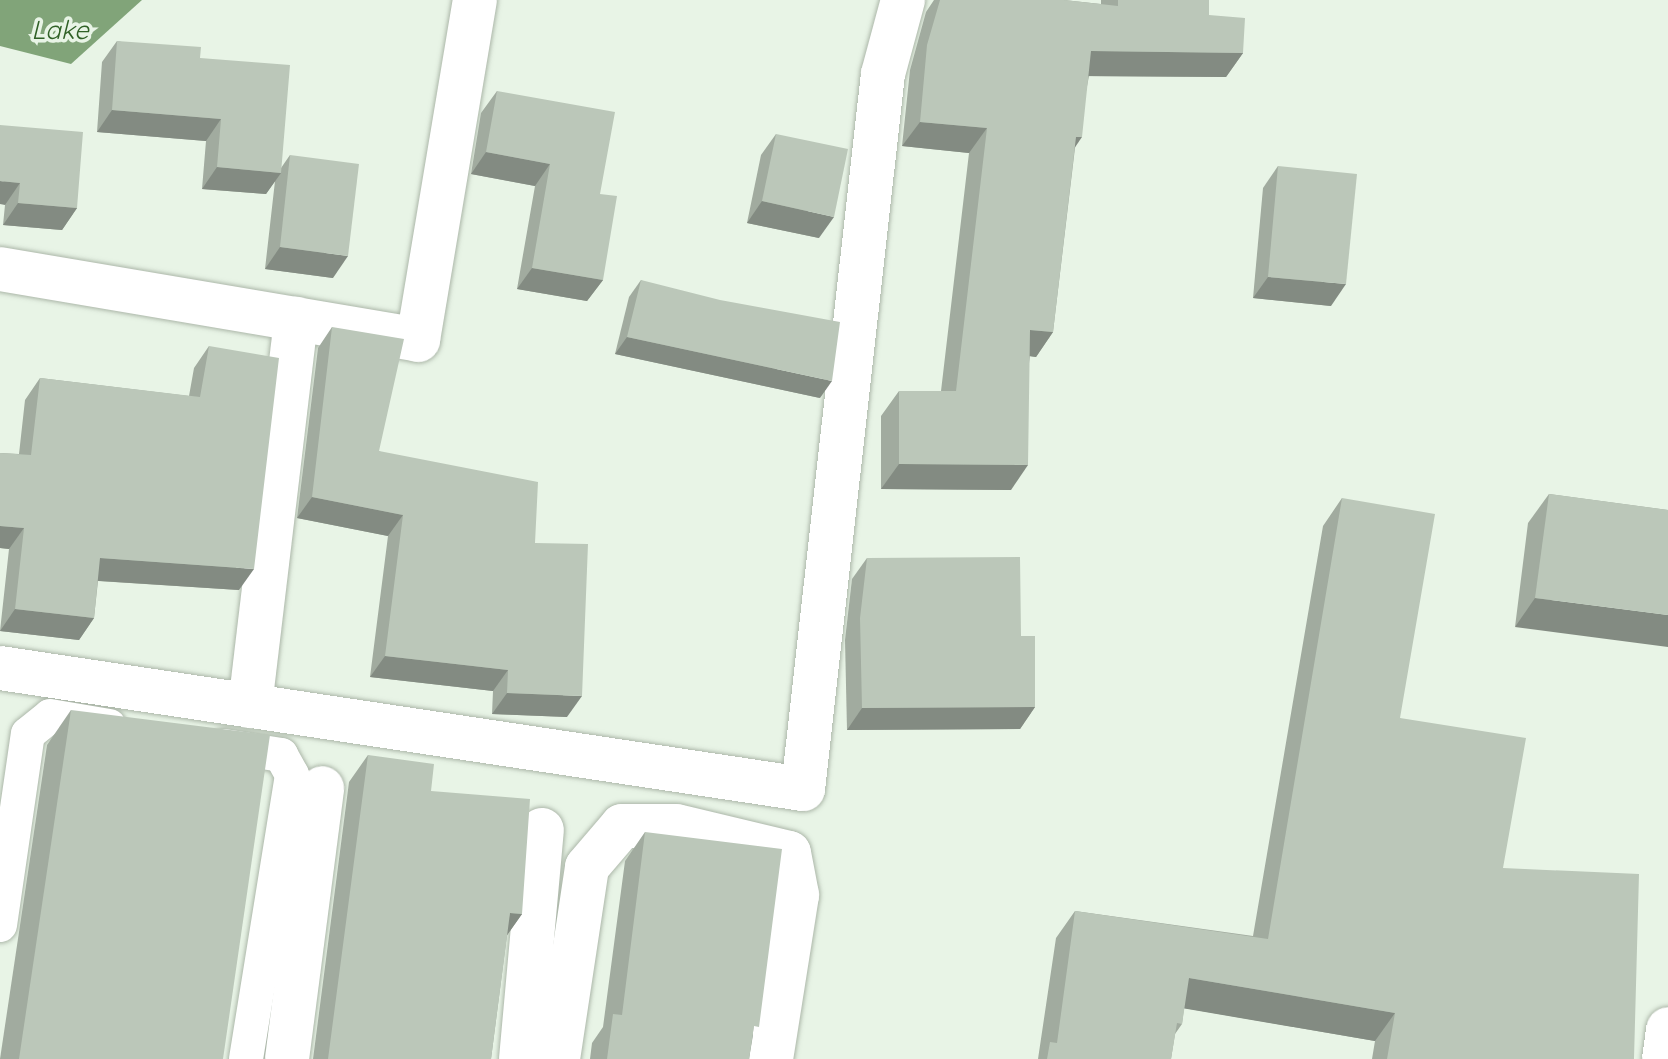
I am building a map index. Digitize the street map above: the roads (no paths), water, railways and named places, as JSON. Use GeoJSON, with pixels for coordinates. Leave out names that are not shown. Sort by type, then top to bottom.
{"type":"FeatureCollection","features":[{"type":"Feature","properties":{"kind":"street"},"geometry":{"type":"LineString","coordinates":[[0,269],[418,340],[475,0]]}},
{"type":"Feature","properties":{"kind":"street"},"geometry":{"type":"LineString","coordinates":[[0,668],[803,789],[883,74],[903,0]]}},
{"type":"Feature","properties":{"kind":"street"},"geometry":{"type":"LineString","coordinates":[[250,706],[296,319]]}},
{"type":"Feature","properties":{"kind":"street"},"geometry":{"type":"LineString","coordinates":[[287,1059],[322,788]]}},
{"type":"Feature","properties":{"kind":"street"},"geometry":{"type":"LineString","coordinates":[[558,1059],[587,867],[622,826],[676,826],[789,853],[797,895],[771,1059]]}},
{"type":"Feature","properties":{"kind":"street"},"geometry":{"type":"LineString","coordinates":[[521,1059],[542,830]]}},
{"type":"Feature","properties":{"kind":"street"},"geometry":{"type":"LineString","coordinates":[[1664,1059],[1668,1029]]}},
{"type":"Feature","properties":{"kind":"lane"},"geometry":{"type":"LineString","coordinates":[[0,925],[28,734],[50,716],[142,732]]}},
{"type":"Feature","properties":{"kind":"lane"},"geometry":{"type":"LineString","coordinates":[[189,740],[281,755],[292,775],[246,1059]]}},
{"type":"Feature","properties":{"kind":"water","name":"Lake"},"geometry":{"type":"Polygon","coordinates":[[[0,0],[142,0],[71,64],[0,46],[0,0]]]}}]}
